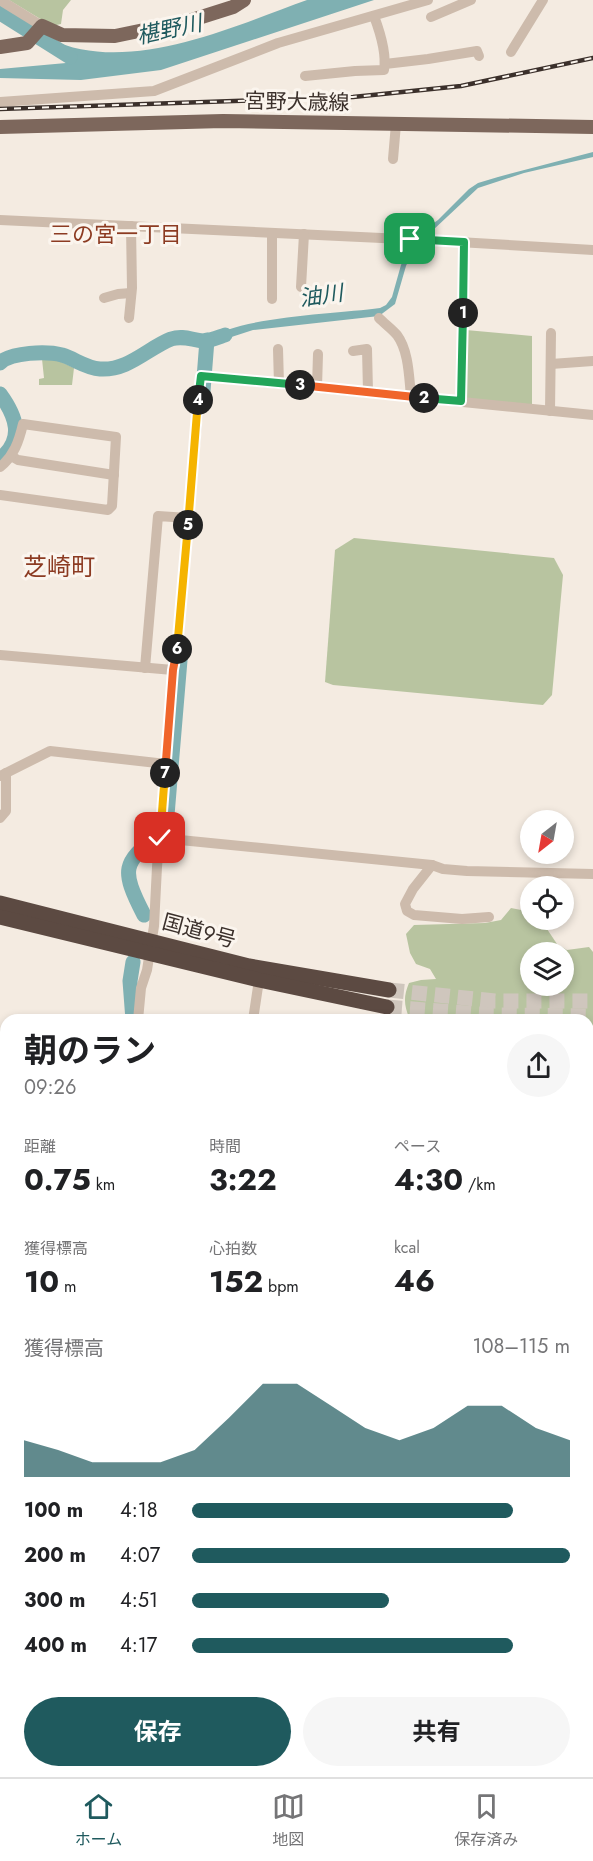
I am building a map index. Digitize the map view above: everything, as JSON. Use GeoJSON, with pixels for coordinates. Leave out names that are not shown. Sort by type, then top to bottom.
{"type":"FeatureCollection","features":[{"type":"Feature","properties":{"kind":"highway","name":"国道9号"},"geometry":{"type":"LineString","coordinates":[[0,903],[259,980],[387,1007]]}},
{"type":"Feature","properties":{"kind":"highway","name":"国道9号"},"geometry":{"type":"LineString","coordinates":[[0,917],[249,966],[389,990]]}},
{"type":"Feature","properties":{"kind":"main road"},"geometry":{"type":"LineString","coordinates":[[0,47],[21,45],[37,32],[115,36],[192,20],[233,8],[240,1]]}},
{"type":"Feature","properties":{"kind":"main road","name":"宮野大歳線"},"geometry":{"type":"LineString","coordinates":[[0,126],[223,122],[593,127]]}},
{"type":"Feature","properties":{"kind":"street"},"geometry":{"type":"LineString","coordinates":[[0,0],[37,32]]}},
{"type":"Feature","properties":{"kind":"street"},"geometry":{"type":"LineString","coordinates":[[0,102],[154,91],[279,43],[427,0],[436,15],[471,0]]}},
{"type":"Feature","properties":{"kind":"street"},"geometry":{"type":"LineString","coordinates":[[511,52],[543,0]]}},
{"type":"Feature","properties":{"kind":"street"},"geometry":{"type":"LineString","coordinates":[[305,76],[384,70],[379,30],[374,16]]}},
{"type":"Feature","properties":{"kind":"street"},"geometry":{"type":"LineString","coordinates":[[385,64],[429,63],[477,50]]}},
{"type":"Feature","properties":{"kind":"street"},"geometry":{"type":"LineString","coordinates":[[393,159],[396,124]]}},
{"type":"Feature","properties":{"kind":"street"},"geometry":{"type":"LineString","coordinates":[[0,220],[593,250]]}},
{"type":"Feature","properties":{"kind":"street"},"geometry":{"type":"LineString","coordinates":[[129,318],[131,226]]}},
{"type":"Feature","properties":{"kind":"street"},"geometry":{"type":"LineString","coordinates":[[272,232],[272,299]]}},
{"type":"Feature","properties":{"kind":"street"},"geometry":{"type":"LineString","coordinates":[[301,287],[304,234]]}},
{"type":"Feature","properties":{"kind":"street"},"geometry":{"type":"LineString","coordinates":[[461,401],[464,242]]}},
{"type":"Feature","properties":{"kind":"street"},"geometry":{"type":"LineString","coordinates":[[104,298],[118,294],[130,294]]}},
{"type":"Feature","properties":{"kind":"street"},"geometry":{"type":"LineString","coordinates":[[379,318],[398,336],[406,361],[411,396]]}},
{"type":"Feature","properties":{"kind":"street"},"geometry":{"type":"LineString","coordinates":[[550,411],[551,333]]}},
{"type":"Feature","properties":{"kind":"street"},"geometry":{"type":"LineString","coordinates":[[278,349],[279,384]]}},
{"type":"Feature","properties":{"kind":"street"},"geometry":{"type":"LineString","coordinates":[[353,351],[367,349],[368,392]]}},
{"type":"Feature","properties":{"kind":"street"},"geometry":{"type":"LineString","coordinates":[[317,387],[318,354]]}},
{"type":"Feature","properties":{"kind":"street"},"geometry":{"type":"LineString","coordinates":[[550,364],[593,361]]}},
{"type":"Feature","properties":{"kind":"street"},"geometry":{"type":"LineString","coordinates":[[138,1014],[154,926],[173,670],[177,654],[201,376],[593,415]]}},
{"type":"Feature","properties":{"kind":"street"},"geometry":{"type":"LineString","coordinates":[[0,467],[11,456],[23,424],[116,437],[112,506],[108,510],[0,495]]}},
{"type":"Feature","properties":{"kind":"street"},"geometry":{"type":"LineString","coordinates":[[11,456],[18,460],[114,475]]}},
{"type":"Feature","properties":{"kind":"street"},"geometry":{"type":"LineString","coordinates":[[145,668],[158,516],[188,518]]}},
{"type":"Feature","properties":{"kind":"street"},"geometry":{"type":"LineString","coordinates":[[0,655],[173,670]]}},
{"type":"Feature","properties":{"kind":"street"},"geometry":{"type":"LineString","coordinates":[[0,818],[6,811],[3,774],[50,752],[166,764]]}},
{"type":"Feature","properties":{"kind":"street"},"geometry":{"type":"LineString","coordinates":[[160,838],[432,865],[467,872],[593,874]]}},
{"type":"Feature","properties":{"kind":"street"},"geometry":{"type":"LineString","coordinates":[[432,865],[413,889],[405,904],[407,910],[414,915],[462,919],[489,917]]}},
{"type":"Feature","properties":{"kind":"street"},"geometry":{"type":"LineString","coordinates":[[254,1014],[259,980]]}},
{"type":"Feature","properties":{"kind":"green space"},"geometry":{"type":"Polygon","coordinates":[[[9,0],[71,0],[63,10],[61,24],[52,26],[9,0]]]}},
{"type":"Feature","properties":{"kind":"green space"},"geometry":{"type":"Polygon","coordinates":[[[466,330],[532,336],[532,406],[463,399],[466,330]]]}},
{"type":"Feature","properties":{"kind":"green space"},"geometry":{"type":"Polygon","coordinates":[[[42,359],[57,360],[74,368],[72,385],[39,385],[39,379],[44,378],[42,359]]]}},
{"type":"Feature","properties":{"kind":"green space"},"geometry":{"type":"Polygon","coordinates":[[[354,538],[554,558],[563,575],[552,695],[543,705],[333,685],[325,682],[335,550],[354,538]]]}},
{"type":"Feature","properties":{"kind":"green space"},"geometry":{"type":"Polygon","coordinates":[[[511,908],[520,910],[520,930],[548,930],[556,942],[520,942],[520,996],[574,996],[574,949],[589,947],[593,952],[593,1014],[408,1014],[405,997],[409,983],[436,979],[430,969],[416,964],[410,953],[406,934],[414,925],[485,923],[501,920],[511,908]]]}},
{"type":"Feature","properties":{"kind":"water"},"geometry":{"type":"Polygon","coordinates":[[[307,0],[374,0],[161,70],[81,80],[0,78],[0,69],[66,63],[67,56],[54,48],[50,39],[80,49],[112,52],[145,50],[179,44],[213,34],[307,0]]]}},
{"type":"Feature","properties":{"kind":"water"},"geometry":{"type":"Polygon","coordinates":[[[593,152],[593,157],[524,173],[478,188],[426,234],[414,249],[406,266],[395,304],[379,316],[253,330],[216,342],[207,340],[222,332],[264,321],[380,308],[386,305],[392,297],[401,265],[417,235],[438,220],[469,189],[478,183],[498,177],[593,152]]]}},
{"type":"Feature","properties":{"kind":"waterway"},"geometry":{"type":"LineString","coordinates":[[0,13],[70,57]]}},
{"type":"Feature","properties":{"kind":"waterway","name":"油川"},"geometry":{"type":"LineString","coordinates":[[0,363],[5,359],[20,355],[48,353],[62,355],[95,368],[110,369],[129,363],[171,339],[206,341],[225,335]]}},
{"type":"Feature","properties":{"kind":"waterway"},"geometry":{"type":"LineString","coordinates":[[203,391],[207,340]]}},
{"type":"Feature","properties":{"kind":"waterway","name":"油川"},"geometry":{"type":"LineString","coordinates":[[0,394],[14,419],[15,427],[13,444],[0,459]]}},
{"type":"Feature","properties":{"kind":"waterway"},"geometry":{"type":"LineString","coordinates":[[144,915],[130,884],[130,865],[134,857],[166,827],[181,648]]}},
{"type":"Feature","properties":{"kind":"waterway"},"geometry":{"type":"LineString","coordinates":[[133,962],[130,981],[133,1014]]}},
{"type":"Feature","properties":{"kind":"tunnel"},"geometry":{"type":"LineString","coordinates":[[389,990],[495,1001],[593,1001]]}},
{"type":"Feature","properties":{"kind":"tunnel"},"geometry":{"type":"LineString","coordinates":[[387,1007],[480,1014]]}},
{"type":"Feature","properties":{"kind":"railway"},"geometry":{"type":"LineString","coordinates":[[0,109],[353,97],[461,86],[593,58]]}},
{"type":"Feature","properties":{"kind":"district","name":"三の宮一丁目"},"geometry":{"type":"Point","coordinates":[116,234]}},
{"type":"Feature","properties":{"kind":"district","name":"芝崎町"},"geometry":{"type":"Point","coordinates":[59,567]}},
{"type":"Feature","properties":{"kind":"route"},"geometry":{"type":"LineString","coordinates":[[160,838],[173,670],[177,654],[201,376],[461,401],[464,242],[410,239]]}},
{"type":"Feature","properties":{"kind":"water label","name":"椹野川"},"geometry":{"type":"Point","coordinates":[169,29]}}]}
